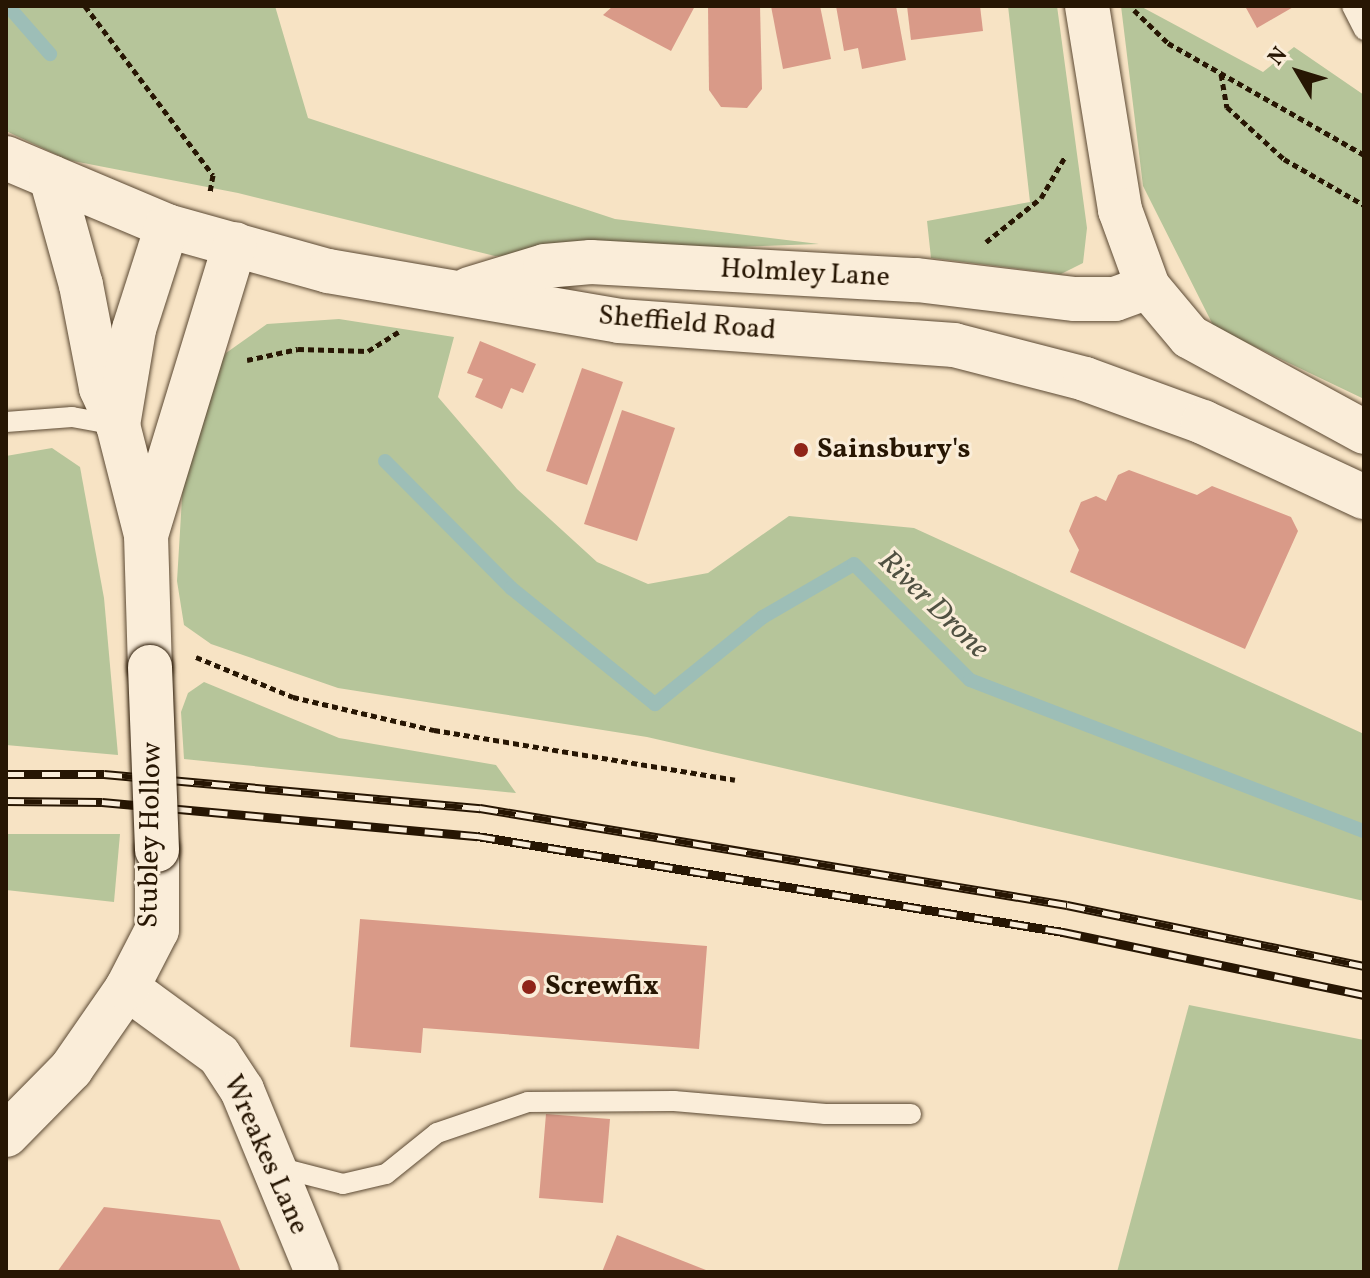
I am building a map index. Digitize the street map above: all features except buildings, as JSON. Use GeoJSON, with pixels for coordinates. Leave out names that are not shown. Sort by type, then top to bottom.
{"type":"FeatureCollection","features":[{"type":"Feature","properties":{"kind":"main road"},"geometry":{"type":"LineString","coordinates":[[1087,6],[1120,210],[1148,287],[1190,337],[1364,432]]}},
{"type":"Feature","properties":{"kind":"main road","name":"Sheffield Road"},"geometry":{"type":"LineString","coordinates":[[6,158],[202,236],[328,271],[464,291],[619,321],[954,345],[1085,379],[1203,422],[1364,497]]}},
{"type":"Feature","properties":{"kind":"main road","name":"Stubley Hollow"},"geometry":{"type":"LineString","coordinates":[[51,177],[81,285],[101,388],[118,425],[146,535]]}},
{"type":"Feature","properties":{"kind":"main road","name":"Stubley Hollow"},"geometry":{"type":"LineString","coordinates":[[118,425],[134,329],[202,236]]}},
{"type":"Feature","properties":{"kind":"main road","name":"Stubley Hollow"},"geometry":{"type":"LineString","coordinates":[[6,1135],[71,1069],[127,988],[157,930],[146,535],[202,236]]}},
{"type":"Feature","properties":{"kind":"main road","name":"Holmley Lane"},"geometry":{"type":"LineString","coordinates":[[464,291],[545,266],[591,262],[934,282],[1075,299],[1115,299],[1148,287]]}},
{"type":"Feature","properties":{"kind":"main road","name":"Wreakes Lane"},"geometry":{"type":"LineString","coordinates":[[127,988],[219,1055],[242,1090],[317,1272]]}},
{"type":"Feature","properties":{"kind":"lane"},"geometry":{"type":"LineString","coordinates":[[1352,6],[1364,30]]}},
{"type":"Feature","properties":{"kind":"lane"},"geometry":{"type":"LineString","coordinates":[[6,422],[72,417],[118,425]]}},
{"type":"Feature","properties":{"kind":"lane"},"geometry":{"type":"LineString","coordinates":[[273,1166],[343,1184],[386,1174],[437,1133],[528,1102],[674,1101],[825,1114],[911,1114]]}},
{"type":"Feature","properties":{"kind":"path"},"geometry":{"type":"LineString","coordinates":[[85,6],[213,175],[202,236]]}},
{"type":"Feature","properties":{"kind":"path"},"geometry":{"type":"LineString","coordinates":[[1131,6],[1168,43],[1364,155]]}},
{"type":"Feature","properties":{"kind":"path"},"geometry":{"type":"LineString","coordinates":[[1221,73],[1227,107],[1249,128],[1284,159],[1364,205]]}},
{"type":"Feature","properties":{"kind":"path"},"geometry":{"type":"LineString","coordinates":[[934,282],[1041,198],[1102,96]]}},
{"type":"Feature","properties":{"kind":"path"},"geometry":{"type":"LineString","coordinates":[[241,362],[298,349],[368,351],[404,328]]}},
{"type":"Feature","properties":{"kind":"path"},"geometry":{"type":"LineString","coordinates":[[148,651],[293,697],[434,730],[735,780]]}},
{"type":"Feature","properties":{"kind":"green space"},"geometry":{"type":"Polygon","coordinates":[[[6,6],[275,6],[308,118],[615,219],[819,244],[495,256],[238,193],[68,160],[6,131],[6,6]]]}},
{"type":"Feature","properties":{"kind":"green space"},"geometry":{"type":"Polygon","coordinates":[[[1008,6],[1057,6],[1087,228],[1083,263],[1061,274],[931,258],[927,221],[1030,202],[1008,6]]]}},
{"type":"Feature","properties":{"kind":"green space"},"geometry":{"type":"Polygon","coordinates":[[[1121,6],[1140,6],[1263,72],[1294,47],[1364,95],[1364,399],[1214,327],[1143,186],[1121,6]]]}},
{"type":"Feature","properties":{"kind":"green space"},"geometry":{"type":"Polygon","coordinates":[[[339,319],[454,337],[438,397],[517,489],[597,562],[648,584],[708,573],[789,516],[914,528],[1364,734],[1364,901],[647,737],[338,688],[211,644],[184,625],[177,581],[184,465],[208,384],[226,353],[267,324],[339,319]]]}},
{"type":"Feature","properties":{"kind":"green space"},"geometry":{"type":"Polygon","coordinates":[[[52,448],[80,467],[104,598],[118,755],[6,745],[6,456],[52,448]]]}},
{"type":"Feature","properties":{"kind":"green space"},"geometry":{"type":"Polygon","coordinates":[[[204,682],[339,738],[496,765],[516,793],[184,759],[181,712],[188,693],[204,682]]]}},
{"type":"Feature","properties":{"kind":"green space"},"geometry":{"type":"Polygon","coordinates":[[[6,834],[120,834],[114,902],[6,890],[6,834]]]}},
{"type":"Feature","properties":{"kind":"green space"},"geometry":{"type":"Polygon","coordinates":[[[1189,1005],[1364,1040],[1364,1272],[1117,1272],[1189,1005]]]}},
{"type":"Feature","properties":{"kind":"waterway","name":"River Drone"},"geometry":{"type":"LineString","coordinates":[[8,6],[50,54]]}},
{"type":"Feature","properties":{"kind":"waterway","name":"River Drone"},"geometry":{"type":"LineString","coordinates":[[385,461],[511,588],[655,704],[763,617],[854,564],[970,680],[1364,831]]}},
{"type":"Feature","properties":{"kind":"railway"},"geometry":{"type":"LineString","coordinates":[[6,774],[104,774],[480,808],[1067,905],[1364,966]]}},
{"type":"Feature","properties":{"kind":"railway"},"geometry":{"type":"LineString","coordinates":[[6,801],[102,802],[477,836],[1063,932],[1364,995]]}},
{"type":"Feature","properties":{"kind":"place","name":"Sainsbury's"},"geometry":{"type":"Point","coordinates":[801,450]}},
{"type":"Feature","properties":{"kind":"place","name":"Screwfix"},"geometry":{"type":"Point","coordinates":[529,987]}}]}
